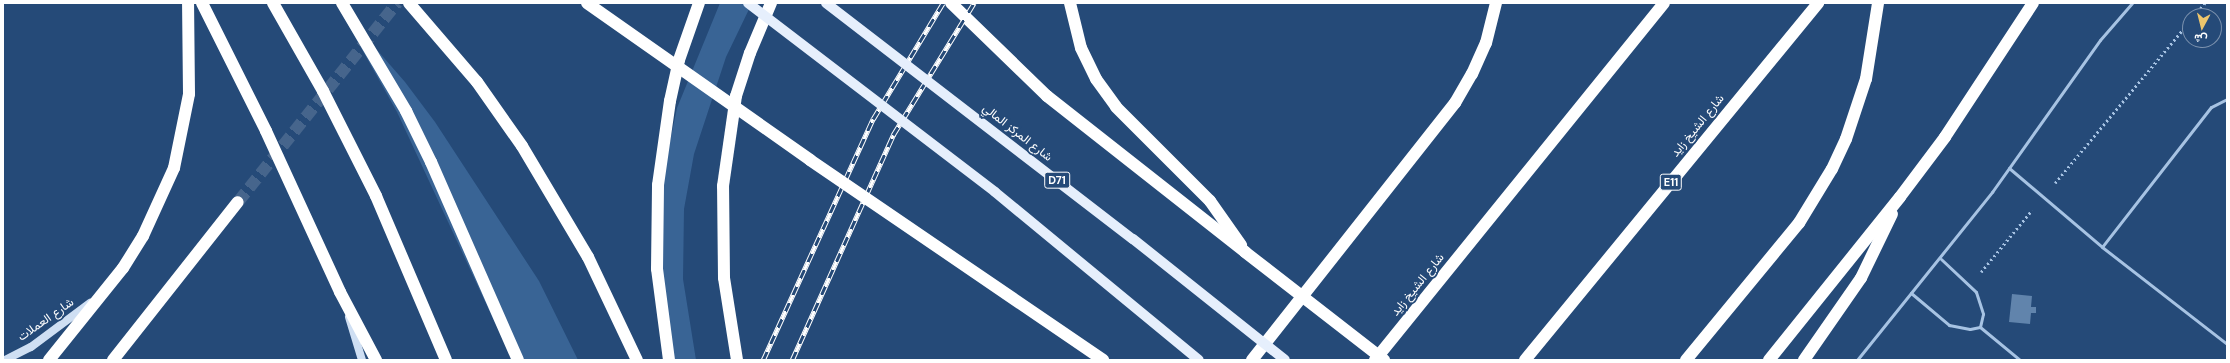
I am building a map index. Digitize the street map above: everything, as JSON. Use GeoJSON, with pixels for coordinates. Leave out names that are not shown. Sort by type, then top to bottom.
{"type":"FeatureCollection","features":[{"type":"Feature","properties":{"kind":"highway"},"geometry":{"type":"LineString","coordinates":[[49,360],[98,297],[123,268],[143,236],[174,168],[188,94],[188,3]]}},
{"type":"Feature","properties":{"kind":"highway"},"geometry":{"type":"LineString","coordinates":[[202,3],[270,138],[340,292],[376,360]]}},
{"type":"Feature","properties":{"kind":"highway"},"geometry":{"type":"LineString","coordinates":[[273,3],[322,91],[376,196],[446,360]]}},
{"type":"Feature","properties":{"kind":"highway"},"geometry":{"type":"LineString","coordinates":[[342,3],[417,133],[518,360]]}},
{"type":"Feature","properties":{"kind":"highway"},"geometry":{"type":"LineString","coordinates":[[409,3],[477,82],[522,146],[588,257],[637,360]]}},
{"type":"Feature","properties":{"kind":"highway"},"geometry":{"type":"LineString","coordinates":[[587,3],[810,160],[1103,360]]}},
{"type":"Feature","properties":{"kind":"highway"},"geometry":{"type":"LineString","coordinates":[[669,360],[657,269],[658,185],[662,143],[674,81],[699,3]]}},
{"type":"Feature","properties":{"kind":"highway"},"geometry":{"type":"LineString","coordinates":[[737,360],[724,278],[723,186],[736,96],[750,53],[771,3]]}},
{"type":"Feature","properties":{"kind":"highway"},"geometry":{"type":"LineString","coordinates":[[951,3],[1047,96],[1244,252],[1384,360]]}},
{"type":"Feature","properties":{"kind":"highway"},"geometry":{"type":"LineString","coordinates":[[1070,3],[1081,48],[1096,79],[1116,107],[1140,134],[1189,178],[1210,201],[1229,225],[1244,252]]}},
{"type":"Feature","properties":{"kind":"highway"},"geometry":{"type":"LineString","coordinates":[[1252,360],[1455,103],[1472,74],[1486,43],[1496,3]]}},
{"type":"Feature","properties":{"kind":"highway","name":"شارع الشيخ زايد"},"geometry":{"type":"LineString","coordinates":[[1375,360],[1664,3]]}},
{"type":"Feature","properties":{"kind":"highway","name":"شارع الشيخ زايد"},"geometry":{"type":"LineString","coordinates":[[1524,360],[1818,3]]}},
{"type":"Feature","properties":{"kind":"highway"},"geometry":{"type":"LineString","coordinates":[[1686,360],[1757,274],[1816,196],[1846,139],[1866,79],[1878,3]]}},
{"type":"Feature","properties":{"kind":"highway"},"geometry":{"type":"LineString","coordinates":[[1769,360],[1900,197],[1945,137],[2033,3]]}},
{"type":"Feature","properties":{"kind":"highway"},"geometry":{"type":"LineString","coordinates":[[1804,360],[1861,278],[1900,197]]}},
{"type":"Feature","properties":{"kind":"highway"},"geometry":{"type":"LineString","coordinates":[[113,360],[238,202]]}},
{"type":"Feature","properties":{"kind":"main road"},"geometry":{"type":"LineString","coordinates":[[748,3],[995,192],[1199,360]]}},
{"type":"Feature","properties":{"kind":"main road","name":"شارع المركز المالي"},"geometry":{"type":"LineString","coordinates":[[826,3],[1133,239],[1285,360]]}},
{"type":"Feature","properties":{"kind":"street"},"geometry":{"type":"LineString","coordinates":[[340,292],[362,360]]}},
{"type":"Feature","properties":{"kind":"street","name":"شارع العملات"},"geometry":{"type":"LineString","coordinates":[[5,360],[31,348],[98,297]]}},
{"type":"Feature","properties":{"kind":"lane"},"geometry":{"type":"LineString","coordinates":[[1856,360],[1941,258],[2009,168],[2100,40],[2132,3]]}},
{"type":"Feature","properties":{"kind":"lane"},"geometry":{"type":"LineString","coordinates":[[2102,247],[2211,107],[2227,99]]}},
{"type":"Feature","properties":{"kind":"lane"},"geometry":{"type":"LineString","coordinates":[[2009,168],[2102,247],[2227,344]]}},
{"type":"Feature","properties":{"kind":"lane"},"geometry":{"type":"LineString","coordinates":[[1941,258],[1970,285],[1980,300],[1983,314],[1980,327]]}},
{"type":"Feature","properties":{"kind":"lane"},"geometry":{"type":"LineString","coordinates":[[1911,293],[1948,325],[1970,329],[1980,327]]}},
{"type":"Feature","properties":{"kind":"lane"},"geometry":{"type":"LineString","coordinates":[[1980,327],[2020,360]]}},
{"type":"Feature","properties":{"kind":"path"},"geometry":{"type":"LineString","coordinates":[[1970,285],[2182,31]]}},
{"type":"Feature","properties":{"kind":"shaded area"},"geometry":{"type":"Polygon","coordinates":[[[336,3],[405,82],[435,122],[539,281],[578,360],[522,360],[495,323],[397,112],[336,3]]]}},
{"type":"Feature","properties":{"kind":"shaded area"},"geometry":{"type":"Polygon","coordinates":[[[720,3],[752,3],[726,57],[694,154],[684,209],[683,279],[696,360],[666,360],[657,314],[655,228],[664,170],[677,108],[720,3]]]}},
{"type":"Feature","properties":{"kind":"building"},"geometry":{"type":"Polygon","coordinates":[[[2012,294],[2032,296],[2031,307],[2036,307],[2036,313],[2031,313],[2030,324],[2009,322],[2012,294]]]}},
{"type":"Feature","properties":{"kind":"tunnel"},"geometry":{"type":"LineString","coordinates":[[238,202],[397,3]]}},
{"type":"Feature","properties":{"kind":"railway"},"geometry":{"type":"LineString","coordinates":[[763,360],[873,119],[943,3]]}},
{"type":"Feature","properties":{"kind":"railway"},"geometry":{"type":"LineString","coordinates":[[792,360],[893,135],[974,3]]}}]}
